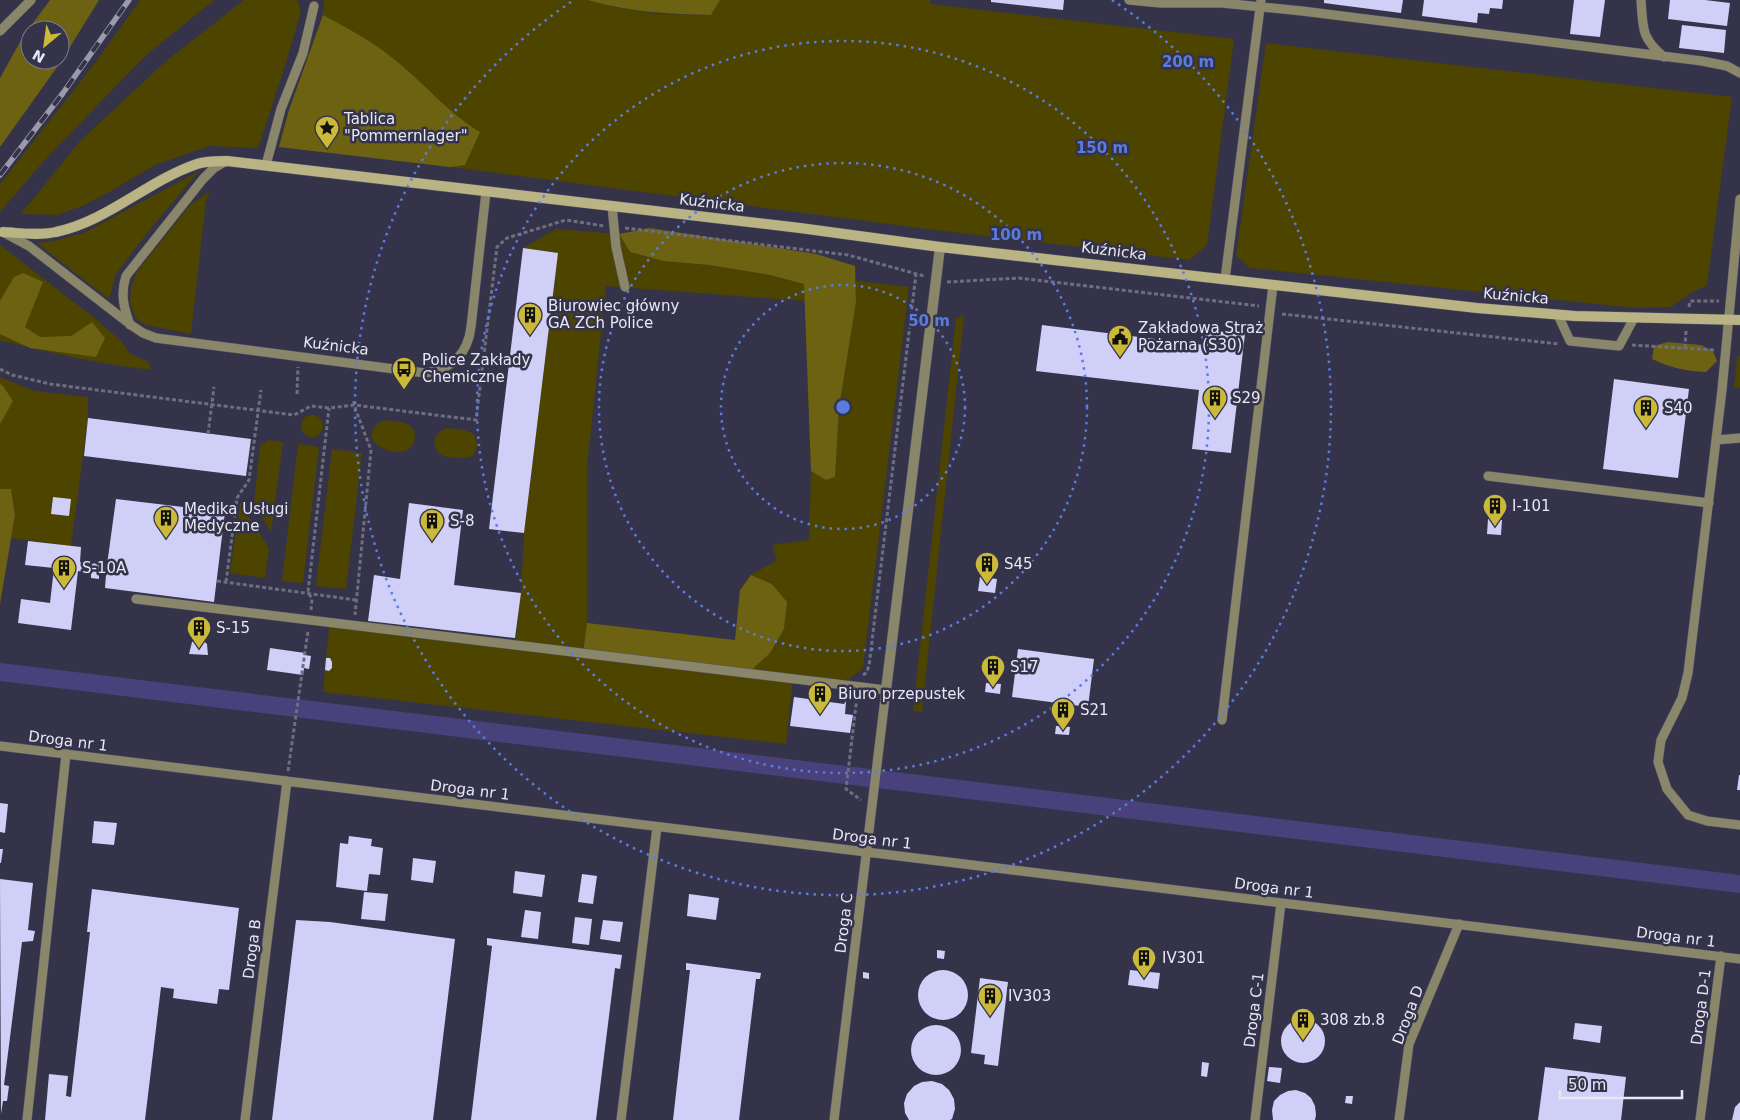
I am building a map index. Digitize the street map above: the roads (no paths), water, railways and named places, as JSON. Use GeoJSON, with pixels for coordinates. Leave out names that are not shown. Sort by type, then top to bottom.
{"type":"FeatureCollection","features":[{"type":"Feature","properties":{"kind":"street","name":"Kuźnicka"},"geometry":{"type":"LineString","coordinates":[[3,232],[42,234],[69,229],[99,216],[168,177],[198,164],[227,161],[266,164],[486,192],[800,228],[940,247],[1477,308],[1558,315],[1740,320]]}},
{"type":"Feature","properties":{"kind":"street"},"geometry":{"type":"LineString","coordinates":[[886,690],[940,247]]}},
{"type":"Feature","properties":{"kind":"lane"},"geometry":{"type":"LineString","coordinates":[[0,31],[31,0]]}},
{"type":"Feature","properties":{"kind":"lane"},"geometry":{"type":"LineString","coordinates":[[1129,0],[1160,3],[1261,3],[1727,66],[1740,73]]}},
{"type":"Feature","properties":{"kind":"lane"},"geometry":{"type":"LineString","coordinates":[[1641,0],[1644,30],[1650,45],[1664,57]]}},
{"type":"Feature","properties":{"kind":"lane"},"geometry":{"type":"LineString","coordinates":[[1225,279],[1261,3]]}},
{"type":"Feature","properties":{"kind":"lane"},"geometry":{"type":"LineString","coordinates":[[266,164],[281,109],[303,53],[314,6]]}},
{"type":"Feature","properties":{"kind":"lane"},"geometry":{"type":"LineString","coordinates":[[130,325],[123,302],[123,288],[126,276],[202,179],[214,168],[227,161]]}},
{"type":"Feature","properties":{"kind":"lane","name":"Kuźnicka"},"geometry":{"type":"LineString","coordinates":[[3,232],[29,246],[130,325],[143,333],[169,341],[425,373],[439,370],[455,362],[465,349],[470,337],[486,192]]}},
{"type":"Feature","properties":{"kind":"lane"},"geometry":{"type":"LineString","coordinates":[[1740,200],[1726,351],[1688,673],[1682,698],[1661,740],[1658,762],[1667,789],[1688,815],[1707,821],[1740,825]]}},
{"type":"Feature","properties":{"kind":"lane"},"geometry":{"type":"LineString","coordinates":[[612,206],[616,247],[625,287]]}},
{"type":"Feature","properties":{"kind":"lane"},"geometry":{"type":"LineString","coordinates":[[1222,720],[1273,285]]}},
{"type":"Feature","properties":{"kind":"lane"},"geometry":{"type":"LineString","coordinates":[[1558,315],[1570,341],[1619,346],[1634,318]]}},
{"type":"Feature","properties":{"kind":"lane"},"geometry":{"type":"LineString","coordinates":[[1716,440],[1740,438]]}},
{"type":"Feature","properties":{"kind":"lane"},"geometry":{"type":"LineString","coordinates":[[1488,476],[1708,503]]}},
{"type":"Feature","properties":{"kind":"lane"},"geometry":{"type":"LineString","coordinates":[[136,599],[886,690]]}},
{"type":"Feature","properties":{"kind":"lane","name":"Droga C"},"geometry":{"type":"LineString","coordinates":[[834,1120],[886,690]]}},
{"type":"Feature","properties":{"kind":"lane","name":"Droga nr 1"},"geometry":{"type":"LineString","coordinates":[[0,746],[1740,959]]}},
{"type":"Feature","properties":{"kind":"lane"},"geometry":{"type":"LineString","coordinates":[[27,1120],[66,754]]}},
{"type":"Feature","properties":{"kind":"lane","name":"Droga B"},"geometry":{"type":"LineString","coordinates":[[245,1120],[286,781]]}},
{"type":"Feature","properties":{"kind":"lane"},"geometry":{"type":"LineString","coordinates":[[621,1120],[657,826]]}},
{"type":"Feature","properties":{"kind":"lane","name":"Droga C-1"},"geometry":{"type":"LineString","coordinates":[[1255,1120],[1281,903]]}},
{"type":"Feature","properties":{"kind":"lane","name":"Droga D"},"geometry":{"type":"LineString","coordinates":[[1399,1120],[1409,1044],[1460,924]]}},
{"type":"Feature","properties":{"kind":"lane","name":"Droga D-1"},"geometry":{"type":"LineString","coordinates":[[1700,1120],[1721,956]]}},
{"type":"Feature","properties":{"kind":"waterway"},"geometry":{"type":"LineString","coordinates":[[0,672],[1740,884]]}},
{"type":"Feature","properties":{"kind":"railway"},"geometry":{"type":"LineString","coordinates":[[0,175],[63,93],[129,0]]}},
{"type":"Feature","properties":{"kind":"place","name":"Tablica \"Pommernlager\""},"geometry":{"type":"Point","coordinates":[327,149]}},
{"type":"Feature","properties":{"kind":"place","name":"Biurowiec główny GA ZCh Police"},"geometry":{"type":"Point","coordinates":[530,336]}},
{"type":"Feature","properties":{"kind":"place","name":"Zakładowa Straż Pożarna (S30)"},"geometry":{"type":"Point","coordinates":[1120,358]}},
{"type":"Feature","properties":{"kind":"place","name":"Police Zakłady Chemiczne"},"geometry":{"type":"Point","coordinates":[404,390]}},
{"type":"Feature","properties":{"kind":"place","name":"S29"},"geometry":{"type":"Point","coordinates":[1215,419]}},
{"type":"Feature","properties":{"kind":"place","name":"S40"},"geometry":{"type":"Point","coordinates":[1646,429]}},
{"type":"Feature","properties":{"kind":"place","name":"I-101"},"geometry":{"type":"Point","coordinates":[1495,527]}},
{"type":"Feature","properties":{"kind":"place","name":"Medika Usługi Medyczne"},"geometry":{"type":"Point","coordinates":[166,539]}},
{"type":"Feature","properties":{"kind":"place","name":"S-8"},"geometry":{"type":"Point","coordinates":[432,542]}},
{"type":"Feature","properties":{"kind":"place","name":"S45"},"geometry":{"type":"Point","coordinates":[987,585]}},
{"type":"Feature","properties":{"kind":"place","name":"S-10A"},"geometry":{"type":"Point","coordinates":[64,589]}},
{"type":"Feature","properties":{"kind":"place","name":"S-15"},"geometry":{"type":"Point","coordinates":[199,649]}},
{"type":"Feature","properties":{"kind":"place","name":"S17"},"geometry":{"type":"Point","coordinates":[993,688]}},
{"type":"Feature","properties":{"kind":"place","name":"Biuro przepustek"},"geometry":{"type":"Point","coordinates":[820,715]}},
{"type":"Feature","properties":{"kind":"place","name":"S21"},"geometry":{"type":"Point","coordinates":[1063,731]}},
{"type":"Feature","properties":{"kind":"place","name":"IV301"},"geometry":{"type":"Point","coordinates":[1144,979]}},
{"type":"Feature","properties":{"kind":"place","name":"IV303"},"geometry":{"type":"Point","coordinates":[990,1017]}},
{"type":"Feature","properties":{"kind":"place","name":"308 zb.8"},"geometry":{"type":"Point","coordinates":[1303,1041]}}]}
